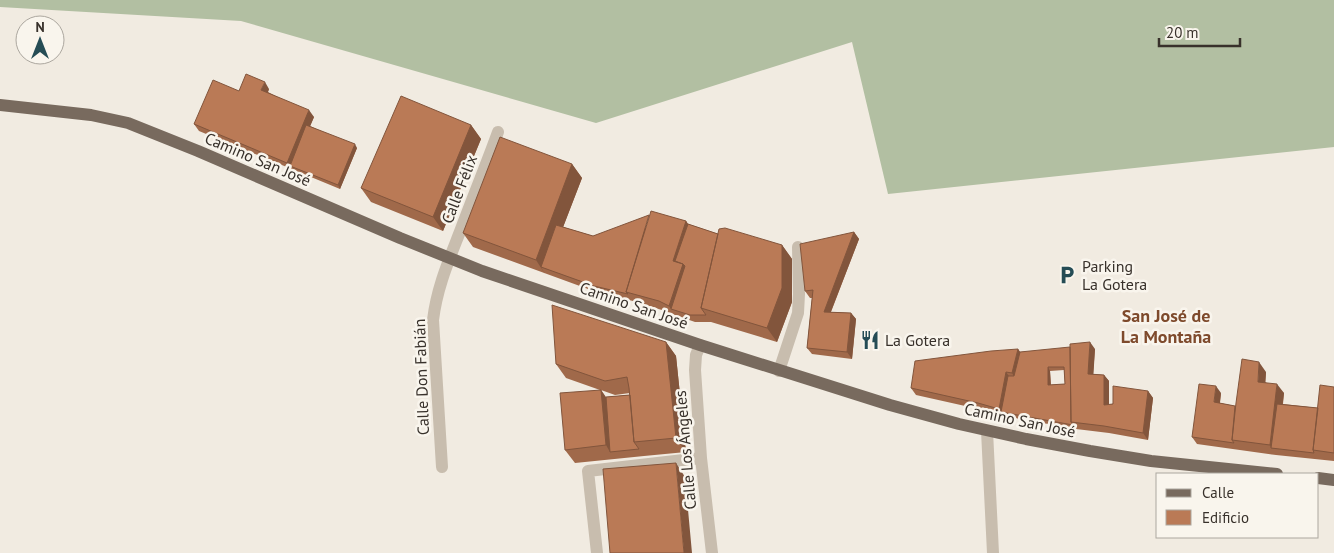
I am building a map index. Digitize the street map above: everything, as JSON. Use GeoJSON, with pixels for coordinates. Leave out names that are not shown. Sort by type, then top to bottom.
{"type":"FeatureCollection","features":[{"type":"Feature","properties":{"kind":"main road","name":"Camino San José"},"geometry":{"type":"LineString","coordinates":[[0,105],[91,115],[128,123],[482,271],[779,371],[890,405],[987,431],[1090,451],[1151,461],[1267,473]]}},
{"type":"Feature","properties":{"kind":"main road"},"geometry":{"type":"LineString","coordinates":[[1319,478],[1334,480]]}},
{"type":"Feature","properties":{"kind":"street","name":"Calle Félix"},"geometry":{"type":"LineString","coordinates":[[450,258],[498,132]]}},
{"type":"Feature","properties":{"kind":"street"},"geometry":{"type":"LineString","coordinates":[[779,371],[798,313],[798,247]]}},
{"type":"Feature","properties":{"kind":"street","name":"Calle Don Fabián"},"geometry":{"type":"LineString","coordinates":[[442,467],[434,320],[438,290],[450,258]]}},
{"type":"Feature","properties":{"kind":"street","name":"Calle Los Ángeles"},"geometry":{"type":"LineString","coordinates":[[700,345],[696,355],[694,370],[701,458],[712,553]]}},
{"type":"Feature","properties":{"kind":"street"},"geometry":{"type":"LineString","coordinates":[[987,431],[993,553]]}},
{"type":"Feature","properties":{"kind":"street"},"geometry":{"type":"LineString","coordinates":[[597,553],[588,471],[701,458]]}},
{"type":"Feature","properties":{"kind":"green space"},"geometry":{"type":"Polygon","coordinates":[[[0,0],[1334,0],[1334,147],[888,194],[852,42],[596,123],[241,21],[0,7],[0,0]]]}},
{"type":"Feature","properties":{"kind":"building"},"geometry":{"type":"Polygon","coordinates":[[[246,74],[265,82],[261,90],[309,110],[287,163],[194,124],[213,80],[239,91],[246,74]]]}},
{"type":"Feature","properties":{"kind":"building"},"geometry":{"type":"Polygon","coordinates":[[[401,96],[471,125],[433,217],[361,188],[401,96]]]}},
{"type":"Feature","properties":{"kind":"building"},"geometry":{"type":"Polygon","coordinates":[[[306,125],[355,144],[338,185],[290,166],[306,125]]]}},
{"type":"Feature","properties":{"kind":"building"},"geometry":{"type":"Polygon","coordinates":[[[500,137],[572,164],[536,260],[463,233],[500,137]]]}},
{"type":"Feature","properties":{"kind":"building"},"geometry":{"type":"Polygon","coordinates":[[[651,211],[686,221],[673,261],[683,264],[669,306],[659,301],[626,292],[651,211]]]}},
{"type":"Feature","properties":{"kind":"building"},"geometry":{"type":"Polygon","coordinates":[[[649,215],[626,292],[628,294],[594,286],[541,267],[556,225],[593,236],[649,215]]]}},
{"type":"Feature","properties":{"kind":"building"},"geometry":{"type":"Polygon","coordinates":[[[688,224],[718,234],[701,308],[706,315],[690,315],[671,309],[685,266],[675,261],[688,224]]]}},
{"type":"Feature","properties":{"kind":"building"},"geometry":{"type":"Polygon","coordinates":[[[725,228],[782,245],[782,288],[767,328],[701,308],[719,229],[725,228]]]}},
{"type":"Feature","properties":{"kind":"building"},"geometry":{"type":"Polygon","coordinates":[[[854,232],[824,312],[851,313],[847,352],[807,348],[813,290],[805,291],[800,244],[854,232]]]}},
{"type":"Feature","properties":{"kind":"building"},"geometry":{"type":"Polygon","coordinates":[[[552,305],[666,342],[676,438],[634,442],[627,377],[605,381],[556,364],[552,305]]]}},
{"type":"Feature","properties":{"kind":"building"},"geometry":{"type":"Polygon","coordinates":[[[1090,342],[1088,374],[1104,375],[1104,405],[1113,404],[1113,386],[1148,391],[1143,433],[1071,422],[1070,344],[1090,342]]]}},
{"type":"Feature","properties":{"kind":"building"},"geometry":{"type":"Polygon","coordinates":[[[1070,347],[1071,422],[1073,425],[1001,412],[1008,376],[1014,376],[1020,352],[1070,347]],[[1048,367],[1048,385],[1065,384],[1064,367],[1048,367]]]}},
{"type":"Feature","properties":{"kind":"building"},"geometry":{"type":"Polygon","coordinates":[[[1018,349],[1012,373],[1006,372],[999,409],[911,388],[915,361],[1018,349]]]}},
{"type":"Feature","properties":{"kind":"building"},"geometry":{"type":"Polygon","coordinates":[[[1242,359],[1259,362],[1258,382],[1277,384],[1270,445],[1232,440],[1242,359]]]}},
{"type":"Feature","properties":{"kind":"building"},"geometry":{"type":"Polygon","coordinates":[[[1199,384],[1216,386],[1214,402],[1235,406],[1232,440],[1234,443],[1192,437],[1199,384]]]}},
{"type":"Feature","properties":{"kind":"building"},"geometry":{"type":"Polygon","coordinates":[[[1320,385],[1334,387],[1334,453],[1313,450],[1320,385]]]}},
{"type":"Feature","properties":{"kind":"building"},"geometry":{"type":"Polygon","coordinates":[[[601,390],[606,445],[565,450],[560,393],[601,390]]]}},
{"type":"Feature","properties":{"kind":"building"},"geometry":{"type":"Polygon","coordinates":[[[630,395],[634,442],[639,449],[610,452],[606,397],[630,395]]]}},
{"type":"Feature","properties":{"kind":"building"},"geometry":{"type":"Polygon","coordinates":[[[1277,404],[1318,408],[1314,453],[1271,448],[1277,404]]]}},
{"type":"Feature","properties":{"kind":"building"},"geometry":{"type":"Polygon","coordinates":[[[676,463],[684,553],[610,553],[603,469],[676,463]]]}},
{"type":"Feature","properties":{"kind":"place","name":"Parking La Gotera"},"geometry":{"type":"Point","coordinates":[1067,275]}},
{"type":"Feature","properties":{"kind":"place","name":"La Gotera"},"geometry":{"type":"Point","coordinates":[870,340]}},
{"type":"Feature","properties":{"kind":"district","name":"San José de La Montaña"},"geometry":{"type":"Point","coordinates":[1166,326]}}]}
